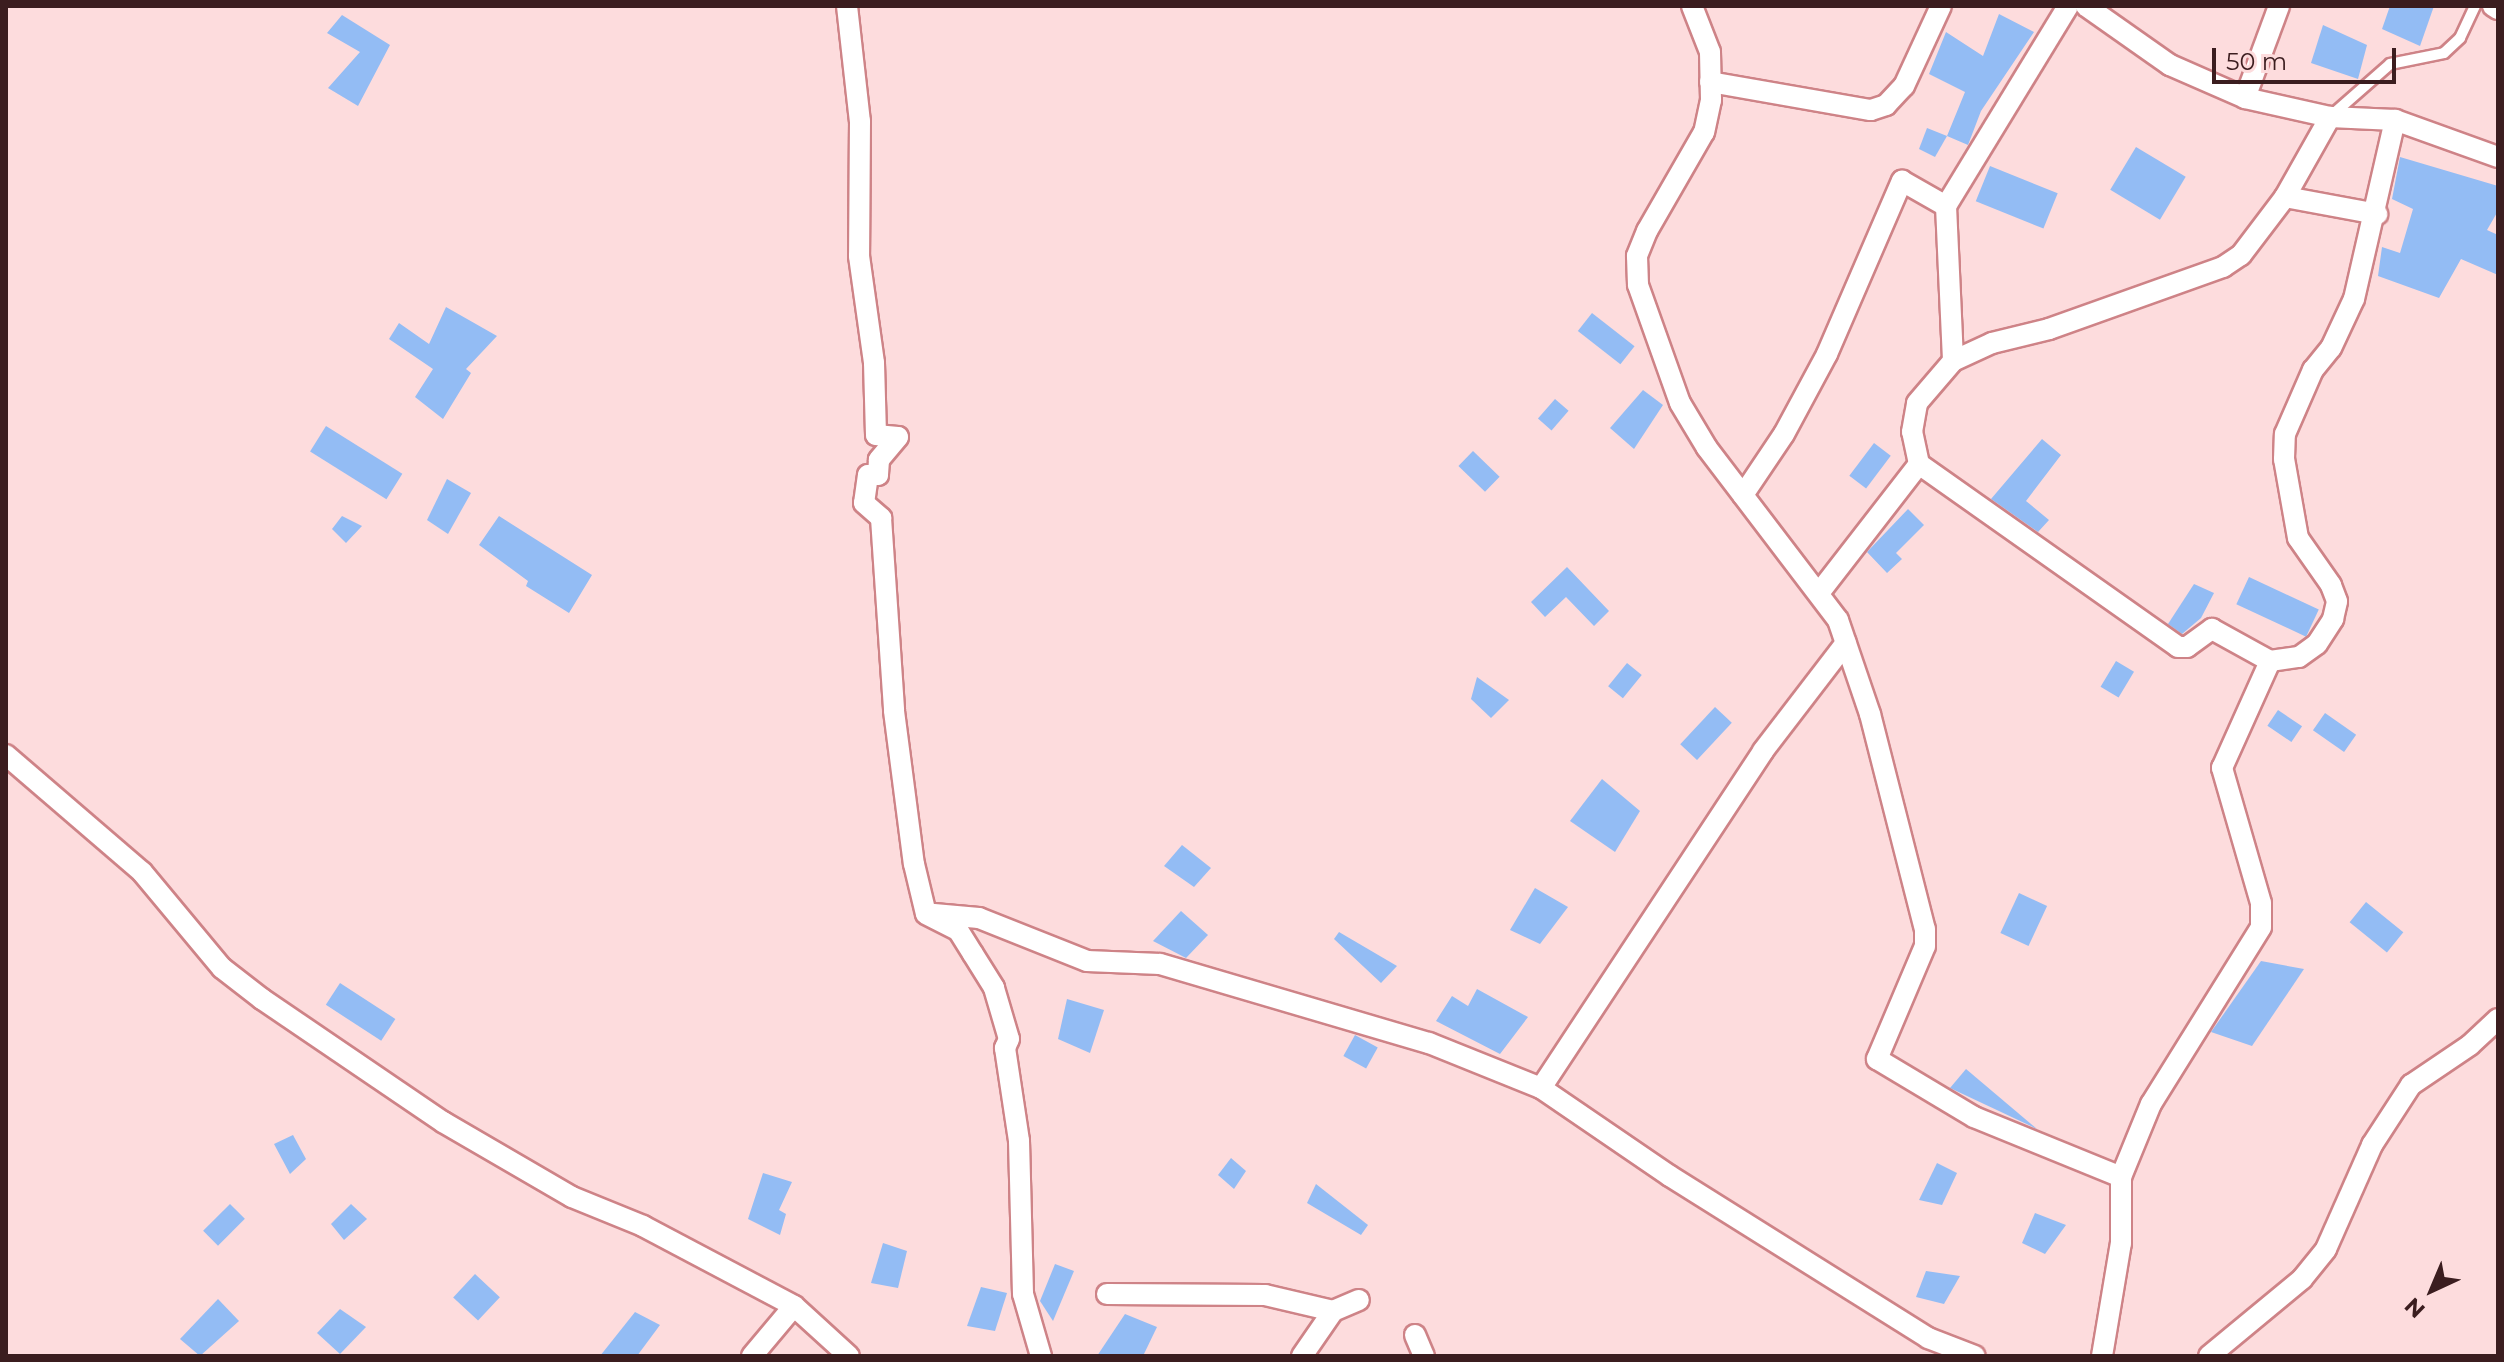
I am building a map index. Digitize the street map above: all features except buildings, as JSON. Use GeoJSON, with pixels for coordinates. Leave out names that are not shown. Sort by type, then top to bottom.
{"type":"FeatureCollection","features":[{"type":"Feature","properties":{"kind":"street"},"geometry":{"type":"LineString","coordinates":[[847,6],[860,121],[859,256],[876,377],[876,435],[898,437],[879,460],[878,475],[868,475],[864,503],[881,518],[894,711],[914,864],[926,914],[958,930],[994,988],[1009,1039],[1005,1048],[1019,1141],[1023,1294],[1041,1356]]}},
{"type":"Feature","properties":{"kind":"street"},"geometry":{"type":"LineString","coordinates":[[1692,6],[1710,52],[1704,132],[1647,231],[1637,256],[1638,285],[1680,403],[1743,495],[1819,593],[1846,643],[1907,844],[1925,929],[1925,946],[1877,1059],[1974,1117],[2121,1177]]}},
{"type":"Feature","properties":{"kind":"street"},"geometry":{"type":"LineString","coordinates":[[1710,82],[1851,110],[1886,105],[1904,86],[1941,6]]}},
{"type":"Feature","properties":{"kind":"street"},"geometry":{"type":"LineString","coordinates":[[1953,361],[1946,206],[2068,6]]}},
{"type":"Feature","properties":{"kind":"street"},"geometry":{"type":"LineString","coordinates":[[2245,98],[2279,6]]}},
{"type":"Feature","properties":{"kind":"street"},"geometry":{"type":"LineString","coordinates":[[2493,6],[2498,9]]}},
{"type":"Feature","properties":{"kind":"street"},"geometry":{"type":"LineString","coordinates":[[2089,7],[2170,65],[2245,98],[2330,117],[2395,120],[2498,157]]}},
{"type":"Feature","properties":{"kind":"street"},"geometry":{"type":"LineString","coordinates":[[2330,117],[2285,197],[2241,255],[2223,267],[2049,329],[1992,343],[1953,361],[1917,403],[1912,432],[1919,464],[2178,647],[2187,647],[2212,629],[2270,661],[2299,657],[2317,644],[2333,619],[2337,601],[2331,585],[2298,538],[2284,459],[2285,434],[2313,370],[2331,348],[2354,299],[2377,214],[2395,120]]}},
{"type":"Feature","properties":{"kind":"street"},"geometry":{"type":"LineString","coordinates":[[1743,495],[1784,434],[1827,354],[1902,181],[1946,206]]}},
{"type":"Feature","properties":{"kind":"street"},"geometry":{"type":"LineString","coordinates":[[2285,197],[2377,214]]}},
{"type":"Feature","properties":{"kind":"street"},"geometry":{"type":"LineString","coordinates":[[1819,593],[1919,464]]}},
{"type":"Feature","properties":{"kind":"street"},"geometry":{"type":"LineString","coordinates":[[1541,1088],[1763,751],[1846,643]]}},
{"type":"Feature","properties":{"kind":"street"},"geometry":{"type":"LineString","coordinates":[[2102,1356],[2121,1243],[2121,1177],[2151,1104],[2261,927],[2261,903],[2222,768],[2270,661]]}},
{"type":"Feature","properties":{"kind":"street"},"geometry":{"type":"LineString","coordinates":[[6,755],[142,872],[222,968],[262,999],[443,1122],[572,1197],[643,1226],[794,1306],[849,1356]]}},
{"type":"Feature","properties":{"kind":"street"},"geometry":{"type":"LineString","coordinates":[[926,914],[979,918],[1087,961],[1160,964],[1429,1043],[1541,1088],[1670,1176],[1928,1338],[1975,1356]]}},
{"type":"Feature","properties":{"kind":"street"},"geometry":{"type":"LineString","coordinates":[[2209,1356],[2279,1300],[2326,1249],[2372,1145],[2411,1085],[2498,1019]]}},
{"type":"Feature","properties":{"kind":"street"},"geometry":{"type":"LineString","coordinates":[[1107,1294],[1265,1295],[1333,1311]]}},
{"type":"Feature","properties":{"kind":"street"},"geometry":{"type":"LineString","coordinates":[[1302,1356],[1333,1311],[1359,1300]]}},
{"type":"Feature","properties":{"kind":"street"},"geometry":{"type":"LineString","coordinates":[[752,1356],[794,1306]]}},
{"type":"Feature","properties":{"kind":"street"},"geometry":{"type":"LineString","coordinates":[[1415,1335],[1424,1356]]}},
{"type":"Feature","properties":{"kind":"lane"},"geometry":{"type":"LineString","coordinates":[[2330,117],[2390,64],[2444,53],[2460,38],[2475,6]]}}]}
